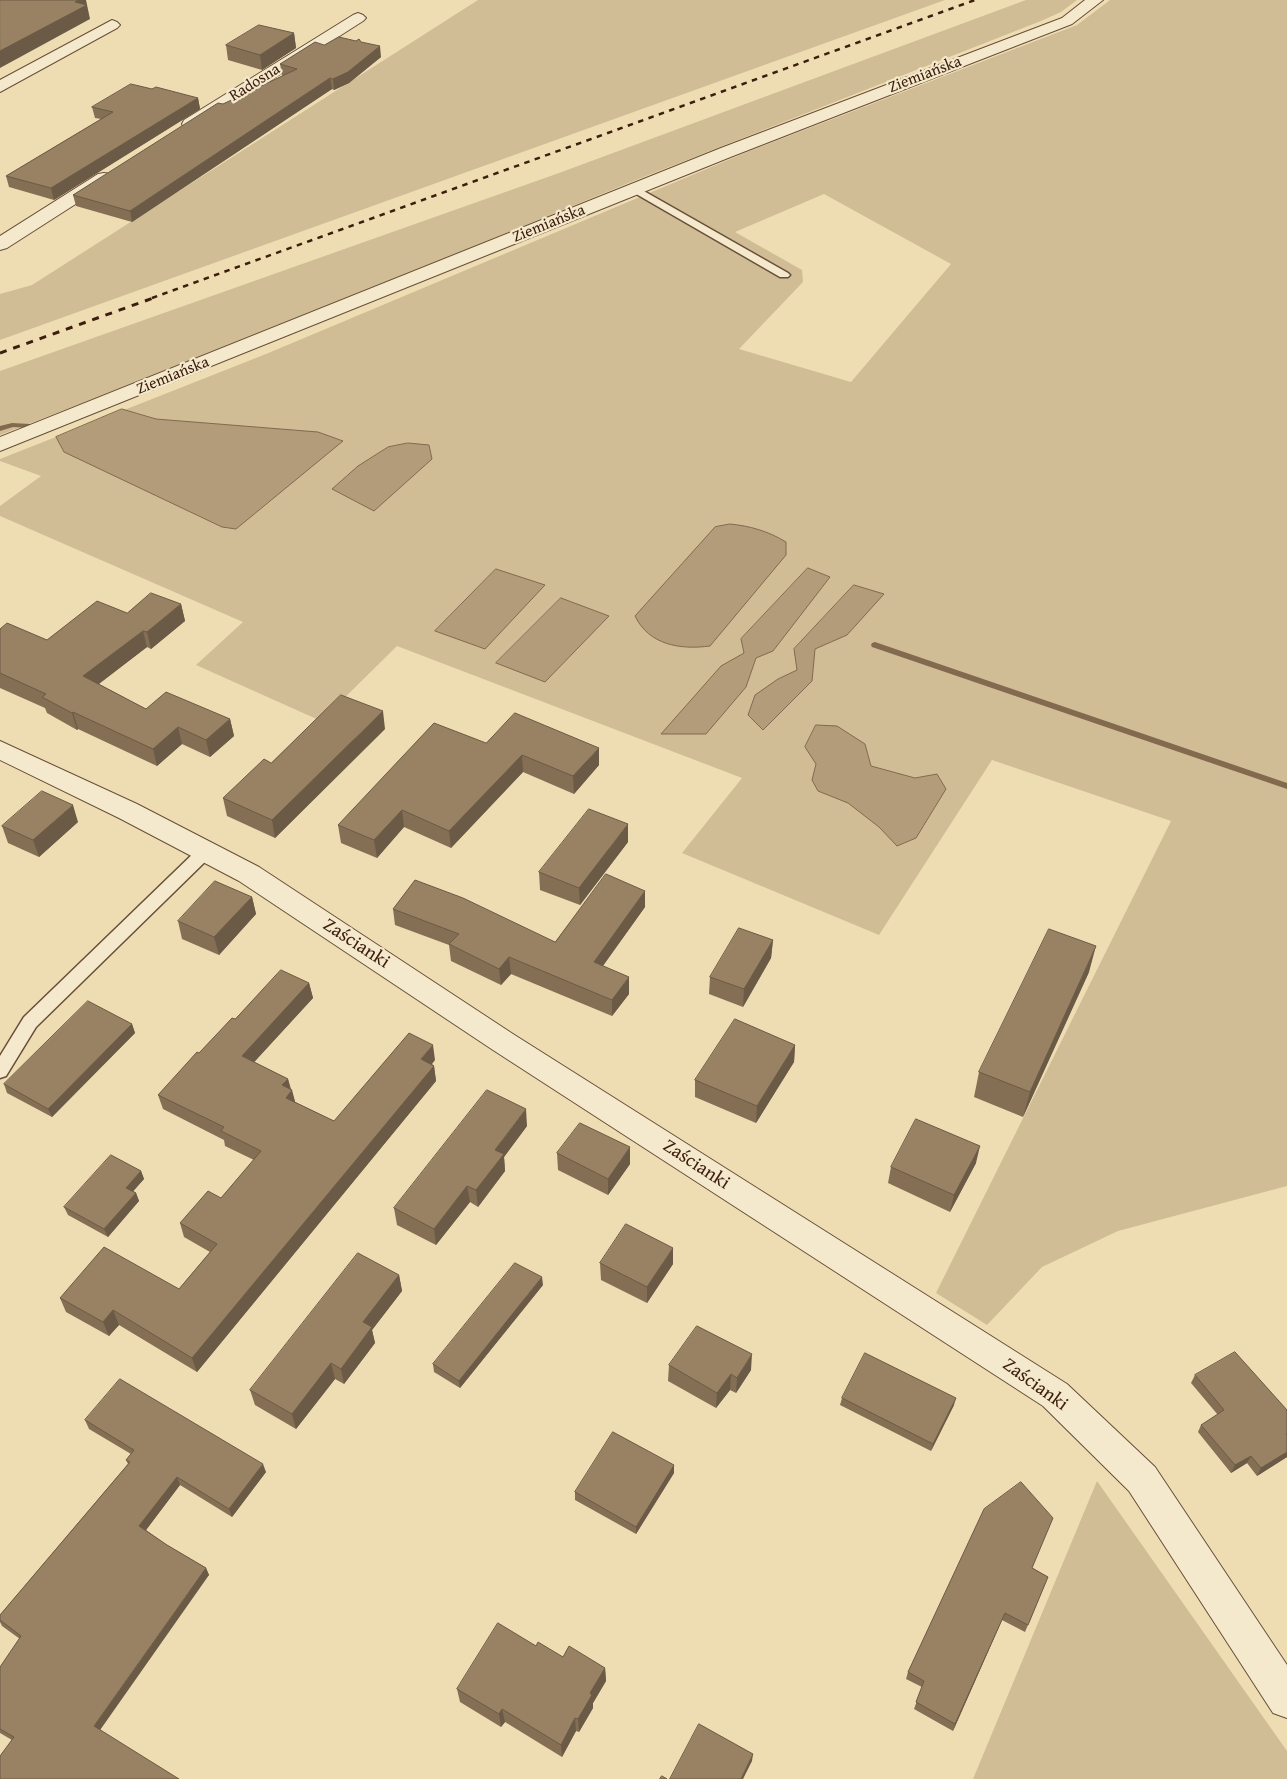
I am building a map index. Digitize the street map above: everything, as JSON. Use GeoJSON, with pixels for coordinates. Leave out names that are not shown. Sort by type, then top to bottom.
{"type":"FeatureCollection","features":[{"type":"Feature","properties":{"kind":"street","name":"Ziemiańska"},"geometry":{"type":"LineString","coordinates":[[0,444],[634,189],[1067,21],[1095,0]]}},
{"type":"Feature","properties":{"kind":"street","name":"Radosna"},"geometry":{"type":"LineString","coordinates":[[175,134],[358,18]]}},
{"type":"Feature","properties":{"kind":"street"},"geometry":{"type":"LineString","coordinates":[[0,87],[112,25]]}},
{"type":"Feature","properties":{"kind":"street"},"geometry":{"type":"LineString","coordinates":[[0,244],[116,170]]}},
{"type":"Feature","properties":{"kind":"street","name":"Zaścianki"},"geometry":{"type":"LineString","coordinates":[[0,750],[128,811],[249,874],[503,1042],[1055,1395],[1142,1479],[1287,1699]]}},
{"type":"Feature","properties":{"kind":"lane"},"geometry":{"type":"LineString","coordinates":[[634,189],[784,275]]}},
{"type":"Feature","properties":{"kind":"lane"},"geometry":{"type":"LineString","coordinates":[[0,1071],[30,1022],[206,851]]}},
{"type":"Feature","properties":{"kind":"shaded area"},"geometry":{"type":"Polygon","coordinates":[[[478,0],[945,0],[0,340],[0,294],[32,285],[478,0]]]}},
{"type":"Feature","properties":{"kind":"shaded area"},"geometry":{"type":"Polygon","coordinates":[[[1026,0],[1077,0],[1061,12],[1041,21],[636,180],[210,354],[0,435],[0,371],[559,173],[1026,0]]]}},
{"type":"Feature","properties":{"kind":"shaded area"},"geometry":{"type":"Polygon","coordinates":[[[1110,0],[1287,0],[1287,1186],[1118,1231],[1042,1267],[987,1325],[936,1293],[1171,821],[992,760],[879,935],[682,853],[742,778],[397,646],[321,721],[196,665],[243,622],[0,516],[0,506],[41,476],[0,461],[0,459],[266,354],[747,152],[1077,25],[1110,0]],[[824,194],[735,232],[802,270],[803,282],[739,349],[851,382],[951,264],[824,194]]]}},
{"type":"Feature","properties":{"kind":"shaded area"},"geometry":{"type":"Polygon","coordinates":[[[122,409],[156,419],[318,432],[343,441],[236,529],[222,527],[64,452],[56,437],[122,409]]]}},
{"type":"Feature","properties":{"kind":"shaded area"},"geometry":{"type":"Polygon","coordinates":[[[408,443],[429,445],[432,459],[374,511],[332,489],[358,466],[388,447],[408,443]]]}},
{"type":"Feature","properties":{"kind":"shaded area"},"geometry":{"type":"Polygon","coordinates":[[[730,524],[759,530],[779,538],[786,542],[786,555],[710,646],[677,646],[657,639],[648,633],[635,616],[715,527],[730,524]]]}},
{"type":"Feature","properties":{"kind":"shaded area"},"geometry":{"type":"Polygon","coordinates":[[[808,568],[830,577],[773,651],[756,658],[746,687],[706,734],[661,734],[721,666],[744,653],[741,639],[808,568]]]}},
{"type":"Feature","properties":{"kind":"shaded area"},"geometry":{"type":"Polygon","coordinates":[[[496,569],[545,585],[485,649],[435,631],[496,569]]]}},
{"type":"Feature","properties":{"kind":"shaded area"},"geometry":{"type":"Polygon","coordinates":[[[854,585],[884,594],[847,635],[815,649],[812,681],[763,730],[748,715],[755,695],[778,679],[797,670],[794,649],[854,585]]]}},
{"type":"Feature","properties":{"kind":"shaded area"},"geometry":{"type":"Polygon","coordinates":[[[561,598],[609,616],[545,682],[496,663],[561,598]]]}},
{"type":"Feature","properties":{"kind":"shaded area"},"geometry":{"type":"Polygon","coordinates":[[[816,725],[837,726],[865,744],[871,766],[915,778],[937,774],[946,789],[916,838],[897,846],[879,827],[848,803],[818,791],[812,780],[816,764],[805,747],[816,725]]]}},
{"type":"Feature","properties":{"kind":"shaded area"},"geometry":{"type":"Polygon","coordinates":[[[1097,1481],[1287,1751],[1287,1779],[973,1779],[1097,1481]]]}},
{"type":"Feature","properties":{"kind":"building"},"geometry":{"type":"Polygon","coordinates":[[[0,0],[78,0],[75,2],[87,5],[0,51],[0,0]]]}},
{"type":"Feature","properties":{"kind":"building"},"geometry":{"type":"Polygon","coordinates":[[[259,25],[294,33],[260,55],[226,45],[259,25]]]}},
{"type":"Feature","properties":{"kind":"building"},"geometry":{"type":"Polygon","coordinates":[[[339,37],[356,41],[359,39],[361,42],[380,46],[348,72],[333,79],[330,78],[130,211],[73,195],[218,103],[223,104],[297,69],[280,64],[315,42],[324,45],[339,37]]]}},
{"type":"Feature","properties":{"kind":"building"},"geometry":{"type":"Polygon","coordinates":[[[131,84],[152,89],[156,87],[198,98],[51,188],[6,176],[113,112],[92,107],[131,84]]]}},
{"type":"Feature","properties":{"kind":"building"},"geometry":{"type":"Polygon","coordinates":[[[151,593],[181,604],[147,632],[143,631],[83,676],[146,709],[166,692],[230,719],[206,740],[178,727],[153,749],[72,713],[42,697],[46,694],[0,673],[0,629],[7,623],[47,640],[97,601],[127,613],[151,593]]]}},
{"type":"Feature","properties":{"kind":"building"},"geometry":{"type":"Polygon","coordinates":[[[341,695],[383,711],[272,820],[223,798],[264,759],[271,763],[341,695]]]}},
{"type":"Feature","properties":{"kind":"building"},"geometry":{"type":"Polygon","coordinates":[[[515,713],[599,748],[573,776],[522,755],[449,831],[402,810],[374,840],[338,825],[434,723],[486,743],[515,713]]]}},
{"type":"Feature","properties":{"kind":"building"},"geometry":{"type":"Polygon","coordinates":[[[42,791],[73,805],[33,840],[2,826],[42,791]]]}},
{"type":"Feature","properties":{"kind":"building"},"geometry":{"type":"Polygon","coordinates":[[[589,809],[628,824],[579,888],[539,872],[589,809]]]}},
{"type":"Feature","properties":{"kind":"building"},"geometry":{"type":"Polygon","coordinates":[[[606,874],[645,891],[594,962],[629,977],[612,1000],[509,957],[499,969],[449,944],[459,934],[393,909],[415,880],[463,898],[555,942],[606,874]]]}},
{"type":"Feature","properties":{"kind":"building"},"geometry":{"type":"Polygon","coordinates":[[[215,881],[252,897],[214,937],[178,921],[215,881]]]}},
{"type":"Feature","properties":{"kind":"building"},"geometry":{"type":"Polygon","coordinates":[[[739,928],[773,940],[744,989],[710,977],[739,928]]]}},
{"type":"Feature","properties":{"kind":"building"},"geometry":{"type":"Polygon","coordinates":[[[1049,929],[1096,946],[1030,1092],[979,1072],[1049,929]]]}},
{"type":"Feature","properties":{"kind":"building"},"geometry":{"type":"Polygon","coordinates":[[[281,970],[309,983],[242,1056],[288,1079],[282,1085],[292,1090],[286,1098],[334,1121],[409,1033],[433,1045],[421,1059],[434,1066],[192,1358],[113,1310],[103,1322],[60,1298],[104,1247],[179,1289],[217,1244],[180,1223],[208,1191],[221,1198],[261,1151],[221,1131],[224,1127],[158,1095],[197,1052],[199,1053],[232,1018],[235,1019],[281,970]]]}},
{"type":"Feature","properties":{"kind":"building"},"geometry":{"type":"Polygon","coordinates":[[[88,1001],[132,1024],[48,1109],[4,1084],[88,1001]]]}},
{"type":"Feature","properties":{"kind":"building"},"geometry":{"type":"Polygon","coordinates":[[[735,1019],[795,1045],[757,1106],[695,1080],[735,1019]]]}},
{"type":"Feature","properties":{"kind":"building"},"geometry":{"type":"Polygon","coordinates":[[[487,1090],[526,1109],[495,1150],[504,1154],[476,1190],[467,1186],[434,1229],[394,1208],[487,1090]]]}},
{"type":"Feature","properties":{"kind":"building"},"geometry":{"type":"Polygon","coordinates":[[[916,1119],[980,1146],[954,1195],[891,1167],[916,1119]]]}},
{"type":"Feature","properties":{"kind":"building"},"geometry":{"type":"Polygon","coordinates":[[[580,1123],[630,1147],[608,1179],[557,1153],[580,1123]]]}},
{"type":"Feature","properties":{"kind":"building"},"geometry":{"type":"Polygon","coordinates":[[[111,1155],[141,1171],[126,1188],[136,1193],[104,1229],[64,1207],[111,1155]]]}},
{"type":"Feature","properties":{"kind":"building"},"geometry":{"type":"Polygon","coordinates":[[[626,1224],[673,1248],[647,1287],[600,1263],[626,1224]]]}},
{"type":"Feature","properties":{"kind":"building"},"geometry":{"type":"Polygon","coordinates":[[[358,1253],[399,1275],[363,1322],[372,1327],[341,1369],[331,1363],[292,1414],[250,1390],[358,1253]]]}},
{"type":"Feature","properties":{"kind":"building"},"geometry":{"type":"Polygon","coordinates":[[[515,1263],[542,1277],[459,1381],[433,1364],[515,1263]]]}},
{"type":"Feature","properties":{"kind":"building"},"geometry":{"type":"Polygon","coordinates":[[[697,1326],[752,1354],[737,1378],[731,1374],[717,1393],[669,1365],[697,1326]]]}},
{"type":"Feature","properties":{"kind":"building"},"geometry":{"type":"Polygon","coordinates":[[[1235,1352],[1287,1410],[1287,1452],[1261,1468],[1251,1456],[1235,1465],[1201,1425],[1224,1410],[1195,1375],[1235,1352]]]}},
{"type":"Feature","properties":{"kind":"building"},"geometry":{"type":"Polygon","coordinates":[[[865,1353],[956,1398],[933,1444],[842,1398],[865,1353]]]}},
{"type":"Feature","properties":{"kind":"building"},"geometry":{"type":"Polygon","coordinates":[[[120,1379],[263,1464],[229,1509],[177,1477],[139,1526],[206,1568],[94,1726],[179,1779],[0,1779],[0,1756],[14,1737],[0,1729],[0,1667],[21,1636],[0,1620],[0,1615],[130,1462],[126,1460],[134,1450],[85,1420],[120,1379]]]}},
{"type":"Feature","properties":{"kind":"building"},"geometry":{"type":"Polygon","coordinates":[[[613,1432],[674,1465],[636,1527],[575,1492],[613,1432]]]}},
{"type":"Feature","properties":{"kind":"building"},"geometry":{"type":"Polygon","coordinates":[[[1021,1482],[1053,1518],[1032,1568],[1048,1577],[1028,1625],[1005,1613],[955,1724],[916,1702],[924,1681],[908,1672],[984,1509],[1021,1482]]]}},
{"type":"Feature","properties":{"kind":"building"},"geometry":{"type":"Polygon","coordinates":[[[498,1623],[536,1646],[538,1642],[563,1657],[569,1646],[605,1668],[590,1693],[592,1695],[578,1719],[575,1718],[561,1745],[502,1709],[499,1714],[457,1689],[498,1623]]]}},
{"type":"Feature","properties":{"kind":"building"},"geometry":{"type":"Polygon","coordinates":[[[699,1724],[753,1754],[741,1779],[670,1779],[699,1724]]]}},
{"type":"Feature","properties":{"kind":"waterway"},"geometry":{"type":"LineString","coordinates":[[0,429],[12,425],[30,426]]}},
{"type":"Feature","properties":{"kind":"waterway"},"geometry":{"type":"LineString","coordinates":[[875,645],[1287,786]]}},
{"type":"Feature","properties":{"kind":"railway"},"geometry":{"type":"LineString","coordinates":[[152,298],[975,0]]}},
{"type":"Feature","properties":{"kind":"railway"},"geometry":{"type":"LineString","coordinates":[[0,353],[156,297]]}}]}
